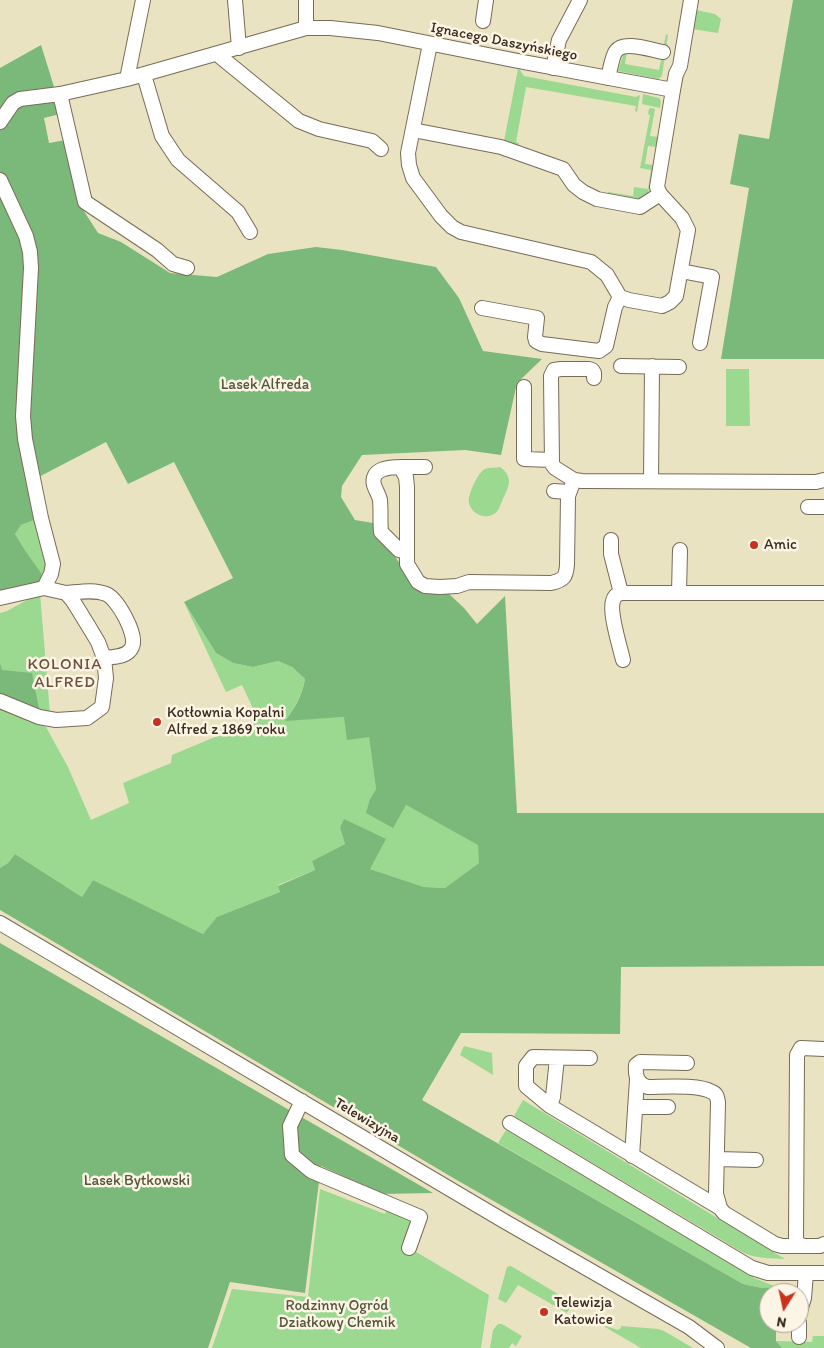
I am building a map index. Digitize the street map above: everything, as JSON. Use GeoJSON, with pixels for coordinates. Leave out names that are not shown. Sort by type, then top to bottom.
{"type":"FeatureCollection","features":[{"type":"Feature","properties":{"kind":"street"},"geometry":{"type":"LineString","coordinates":[[127,79],[143,0]]}},
{"type":"Feature","properties":{"kind":"street"},"geometry":{"type":"LineString","coordinates":[[235,0],[239,48]]}},
{"type":"Feature","properties":{"kind":"street"},"geometry":{"type":"LineString","coordinates":[[306,0],[306,28]]}},
{"type":"Feature","properties":{"kind":"street"},"geometry":{"type":"LineString","coordinates":[[484,21],[486,0]]}},
{"type":"Feature","properties":{"kind":"street"},"geometry":{"type":"LineString","coordinates":[[553,68],[559,40],[580,0]]}},
{"type":"Feature","properties":{"kind":"street"},"geometry":{"type":"LineString","coordinates":[[430,44],[408,153],[413,178],[441,216],[452,227],[461,232],[591,262],[607,275],[620,296],[630,300],[662,306],[676,296],[688,230],[682,218],[656,187],[691,0]]}},
{"type":"Feature","properties":{"kind":"street","name":"Ignacego Daszyńskiego"},"geometry":{"type":"LineString","coordinates":[[0,122],[13,103],[20,99],[60,94],[144,75],[306,28],[330,28],[378,33],[673,90]]}},
{"type":"Feature","properties":{"kind":"street"},"geometry":{"type":"LineString","coordinates":[[608,78],[616,52],[621,47],[630,46],[663,52]]}},
{"type":"Feature","properties":{"kind":"street"},"geometry":{"type":"LineString","coordinates":[[218,54],[299,121],[319,129],[372,141],[381,149]]}},
{"type":"Feature","properties":{"kind":"street"},"geometry":{"type":"LineString","coordinates":[[144,75],[162,136],[178,160],[238,212],[250,232]]}},
{"type":"Feature","properties":{"kind":"street"},"geometry":{"type":"LineString","coordinates":[[60,94],[85,202],[157,250],[173,264],[187,268]]}},
{"type":"Feature","properties":{"kind":"street"},"geometry":{"type":"LineString","coordinates":[[413,130],[502,147],[563,169],[574,185],[582,192],[597,199],[640,207],[660,194]]}},
{"type":"Feature","properties":{"kind":"street"},"geometry":{"type":"LineString","coordinates":[[0,180],[23,228],[30,252],[31,268],[23,416],[25,439],[41,518],[53,564],[51,574],[44,588]]}},
{"type":"Feature","properties":{"kind":"street"},"geometry":{"type":"LineString","coordinates":[[681,271],[712,277],[700,343]]}},
{"type":"Feature","properties":{"kind":"street"},"geometry":{"type":"LineString","coordinates":[[482,308],[536,318],[536,341],[542,344],[599,351],[606,346],[620,296]]}},
{"type":"Feature","properties":{"kind":"street"},"geometry":{"type":"LineString","coordinates":[[622,366],[680,367]]}},
{"type":"Feature","properties":{"kind":"street"},"geometry":{"type":"LineString","coordinates":[[651,481],[652,366]]}},
{"type":"Feature","properties":{"kind":"street"},"geometry":{"type":"LineString","coordinates":[[402,466],[407,487],[407,564],[418,582],[425,586],[449,587],[469,582],[551,583],[559,581],[566,574],[571,486],[552,464],[551,376],[554,370],[561,368],[589,369],[594,373],[594,378]]}},
{"type":"Feature","properties":{"kind":"street"},"geometry":{"type":"LineString","coordinates":[[524,387],[524,459],[552,460]]}},
{"type":"Feature","properties":{"kind":"street"},"geometry":{"type":"LineString","coordinates":[[407,552],[399,550],[381,532],[380,498],[374,481],[376,474],[388,467],[426,468]]}},
{"type":"Feature","properties":{"kind":"street"},"geometry":{"type":"LineString","coordinates":[[554,491],[582,481],[816,482],[824,480]]}},
{"type":"Feature","properties":{"kind":"street"},"geometry":{"type":"LineString","coordinates":[[808,507],[824,507]]}},
{"type":"Feature","properties":{"kind":"street"},"geometry":{"type":"LineString","coordinates":[[611,540],[611,554],[621,593]]}},
{"type":"Feature","properties":{"kind":"street"},"geometry":{"type":"LineString","coordinates":[[679,592],[680,550]]}},
{"type":"Feature","properties":{"kind":"street"},"geometry":{"type":"LineString","coordinates":[[0,598],[44,588],[66,593],[92,591],[108,594],[129,624],[133,643],[132,649],[125,654],[104,658]]}},
{"type":"Feature","properties":{"kind":"street"},"geometry":{"type":"LineString","coordinates":[[0,701],[39,717],[56,720],[87,718],[102,707],[106,678],[104,658],[90,627],[66,593]]}},
{"type":"Feature","properties":{"kind":"street"},"geometry":{"type":"LineString","coordinates":[[623,660],[612,604],[616,595],[621,593],[824,593]]}},
{"type":"Feature","properties":{"kind":"street","name":"Telewizyjna"},"geometry":{"type":"LineString","coordinates":[[0,923],[504,1221],[689,1327],[717,1348]]}},
{"type":"Feature","properties":{"kind":"street"},"geometry":{"type":"LineString","coordinates":[[802,1246],[796,1241],[797,1055],[801,1048],[824,1049]]}},
{"type":"Feature","properties":{"kind":"street"},"geometry":{"type":"LineString","coordinates":[[590,1058],[532,1057],[526,1066],[526,1086],[550,1106],[720,1208],[724,1213],[775,1244],[782,1246],[820,1246],[824,1244]]}},
{"type":"Feature","properties":{"kind":"street"},"geometry":{"type":"LineString","coordinates":[[550,1106],[553,1097],[557,1058]]}},
{"type":"Feature","properties":{"kind":"street"},"geometry":{"type":"LineString","coordinates":[[632,1156],[637,1080],[635,1073],[636,1065],[640,1062],[687,1063]]}},
{"type":"Feature","properties":{"kind":"street"},"geometry":{"type":"LineString","coordinates":[[637,1080],[641,1085],[648,1087],[699,1087],[713,1092],[717,1096],[716,1194],[720,1208]]}},
{"type":"Feature","properties":{"kind":"street"},"geometry":{"type":"LineString","coordinates":[[302,1101],[290,1126],[292,1155],[311,1171],[420,1217],[409,1248]]}},
{"type":"Feature","properties":{"kind":"street"},"geometry":{"type":"LineString","coordinates":[[635,1107],[668,1108]]}},
{"type":"Feature","properties":{"kind":"street"},"geometry":{"type":"LineString","coordinates":[[510,1123],[752,1268],[768,1273],[824,1273]]}},
{"type":"Feature","properties":{"kind":"street"},"geometry":{"type":"LineString","coordinates":[[717,1160],[756,1160]]}},
{"type":"Feature","properties":{"kind":"street"},"geometry":{"type":"LineString","coordinates":[[805,1283],[806,1273]]}},
{"type":"Feature","properties":{"kind":"green space"},"geometry":{"type":"Polygon","coordinates":[[[793,0],[824,0],[824,359],[721,359],[749,188],[730,184],[739,134],[769,139],[793,0]]]}},
{"type":"Feature","properties":{"kind":"green space"},"geometry":{"type":"Polygon","coordinates":[[[696,10],[715,14],[721,19],[718,33],[692,29],[696,10]]]}},
{"type":"Feature","properties":{"kind":"green space"},"geometry":{"type":"Polygon","coordinates":[[[666,34],[668,35],[662,76],[658,79],[618,71],[624,52],[627,51],[625,64],[659,70],[666,34]]]}},
{"type":"Feature","properties":{"kind":"green space","name":"Lasek Alfreda"},"geometry":{"type":"Polygon","coordinates":[[[41,45],[55,90],[60,114],[44,118],[49,143],[66,140],[80,205],[98,233],[121,242],[170,273],[217,277],[268,254],[316,247],[436,267],[459,298],[483,351],[542,359],[517,383],[501,455],[465,450],[362,455],[342,486],[341,497],[355,520],[373,523],[376,535],[389,547],[411,581],[447,592],[477,624],[505,596],[517,813],[824,813],[824,966],[621,967],[620,1034],[461,1033],[422,1100],[743,1284],[759,1287],[759,1333],[776,1333],[776,1341],[782,1348],[751,1348],[455,1179],[0,910],[0,868],[8,863],[15,854],[82,897],[93,880],[203,934],[217,917],[280,892],[278,886],[315,870],[312,861],[345,844],[340,828],[344,819],[386,839],[370,869],[424,887],[445,888],[479,863],[478,845],[406,805],[393,828],[366,813],[370,799],[376,789],[369,737],[347,740],[344,717],[285,721],[298,701],[305,679],[292,667],[278,661],[253,667],[233,663],[216,653],[184,602],[233,578],[174,462],[128,484],[106,442],[29,482],[37,519],[21,525],[15,534],[41,573],[43,582],[0,594],[0,68],[41,45]]]}},
{"type":"Feature","properties":{"kind":"green space"},"geometry":{"type":"Polygon","coordinates":[[[518,69],[524,76],[636,97],[640,95],[637,112],[635,111],[636,106],[526,87],[516,142],[519,143],[518,147],[504,141],[518,69]]]}},
{"type":"Feature","properties":{"kind":"green space"},"geometry":{"type":"Polygon","coordinates":[[[643,94],[659,98],[661,101],[660,108],[642,104],[643,94]]]}},
{"type":"Feature","properties":{"kind":"green space"},"geometry":{"type":"Polygon","coordinates":[[[651,108],[655,109],[650,136],[658,137],[657,147],[648,146],[645,164],[653,165],[648,194],[638,200],[607,195],[608,192],[633,196],[634,187],[648,189],[651,170],[640,168],[650,115],[648,114],[651,108]]]}},
{"type":"Feature","properties":{"kind":"green space"},"geometry":{"type":"Polygon","coordinates":[[[726,369],[749,369],[750,426],[726,426],[726,369]]]}},
{"type":"Feature","properties":{"kind":"green space"},"geometry":{"type":"Polygon","coordinates":[[[500,467],[505,471],[509,479],[506,492],[500,507],[495,513],[490,516],[482,516],[472,510],[469,503],[474,484],[485,469],[500,467]]]}},
{"type":"Feature","properties":{"kind":"green space"},"geometry":{"type":"Polygon","coordinates":[[[37,519],[50,559],[43,582],[15,534],[21,525],[37,519]]]}},
{"type":"Feature","properties":{"kind":"green space"},"geometry":{"type":"Polygon","coordinates":[[[40,593],[50,714],[40,714],[2,670],[0,662],[0,613],[40,593]]]}},
{"type":"Feature","properties":{"kind":"green space"},"geometry":{"type":"Polygon","coordinates":[[[184,602],[216,653],[233,663],[253,667],[278,661],[292,667],[305,679],[298,701],[286,720],[344,717],[369,736],[376,789],[370,799],[406,805],[479,845],[479,863],[445,888],[424,887],[370,869],[340,828],[345,844],[312,861],[315,870],[278,885],[280,892],[218,917],[203,934],[93,880],[82,897],[15,854],[8,863],[0,868],[0,706],[46,727],[68,767],[91,820],[129,803],[123,783],[171,763],[172,755],[258,719],[242,685],[226,692],[184,602]]]}},
{"type":"Feature","properties":{"kind":"green space"},"geometry":{"type":"Polygon","coordinates":[[[0,662],[2,670],[32,673],[40,714],[0,698],[0,662]]]}},
{"type":"Feature","properties":{"kind":"green space","name":"Lasek Bytkowski"},"geometry":{"type":"Polygon","coordinates":[[[0,943],[433,1193],[382,1194],[321,1166],[305,1293],[230,1282],[208,1348],[0,1348],[0,943]]]}},
{"type":"Feature","properties":{"kind":"green space"},"geometry":{"type":"Polygon","coordinates":[[[464,1046],[492,1053],[493,1075],[460,1055],[464,1046]]]}},
{"type":"Feature","properties":{"kind":"green space"},"geometry":{"type":"Polygon","coordinates":[[[523,1100],[785,1259],[758,1257],[742,1252],[514,1116],[523,1100]]]}},
{"type":"Feature","properties":{"kind":"green space"},"geometry":{"type":"Polygon","coordinates":[[[506,1130],[754,1278],[767,1283],[759,1283],[759,1287],[743,1284],[498,1143],[506,1130]]]}},
{"type":"Feature","properties":{"kind":"green space","name":"Rodzinny Ogród Działkowy Chemik"},"geometry":{"type":"Polygon","coordinates":[[[320,1189],[385,1214],[387,1209],[413,1223],[406,1246],[489,1295],[481,1348],[212,1348],[232,1289],[308,1297],[320,1189]]]}},
{"type":"Feature","properties":{"kind":"green space"},"geometry":{"type":"Polygon","coordinates":[[[511,1266],[573,1303],[567,1313],[518,1285],[506,1303],[498,1299],[507,1267],[511,1266]]]}},
{"type":"Feature","properties":{"kind":"green space"},"geometry":{"type":"Polygon","coordinates":[[[498,1324],[502,1324],[522,1336],[516,1346],[512,1343],[509,1348],[490,1348],[493,1330],[498,1324]]]}},
{"type":"Feature","properties":{"kind":"green space"},"geometry":{"type":"Polygon","coordinates":[[[606,1326],[618,1330],[621,1326],[658,1329],[693,1348],[641,1348],[606,1326]]]}},
{"type":"Feature","properties":{"kind":"green space"},"geometry":{"type":"Polygon","coordinates":[[[813,1336],[824,1336],[824,1348],[782,1348],[776,1341],[812,1342],[813,1336]]]}},
{"type":"Feature","properties":{"kind":"place","name":"Amic"},"geometry":{"type":"Point","coordinates":[754,545]}},
{"type":"Feature","properties":{"kind":"place","name":"Kotłownia Kopalni Alfred z 1869 roku"},"geometry":{"type":"Point","coordinates":[157,722]}},
{"type":"Feature","properties":{"kind":"place","name":"Telewizja Katowice"},"geometry":{"type":"Point","coordinates":[544,1312]}},
{"type":"Feature","properties":{"kind":"district","name":"KOLONIA ALFRED"},"geometry":{"type":"Point","coordinates":[65,674]}}]}
